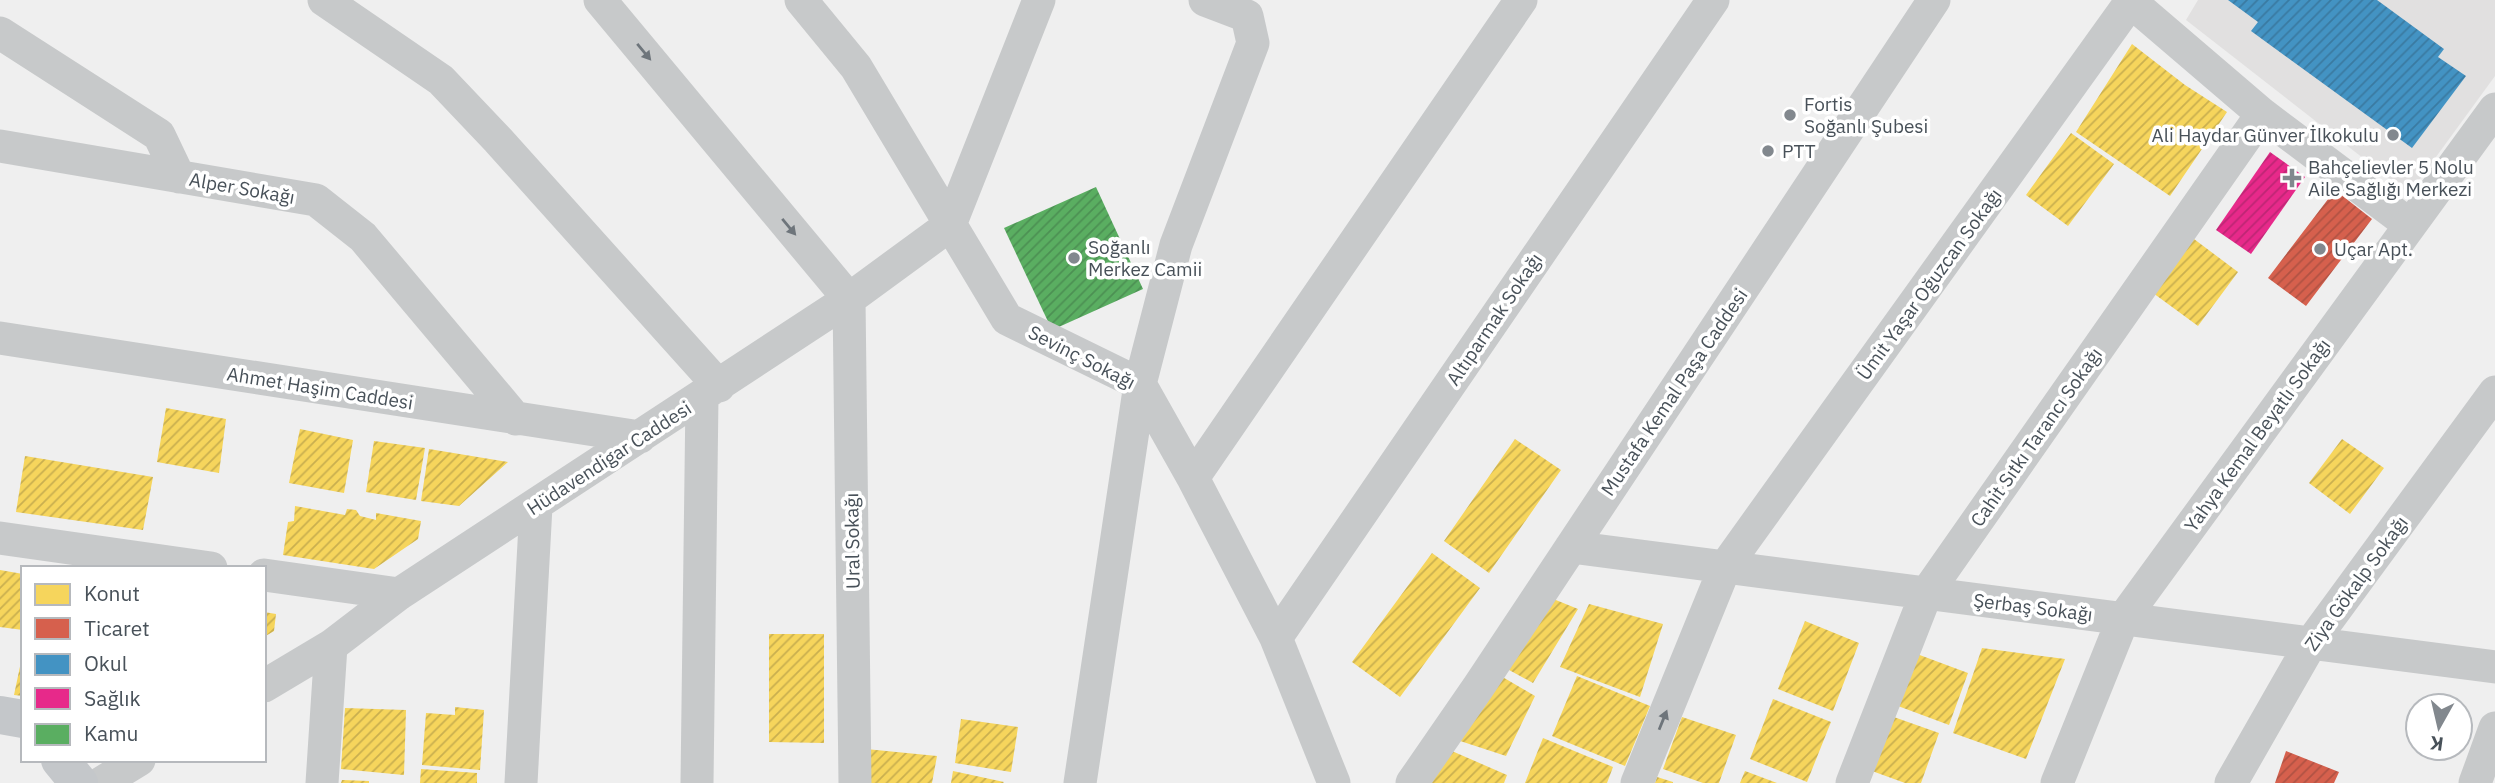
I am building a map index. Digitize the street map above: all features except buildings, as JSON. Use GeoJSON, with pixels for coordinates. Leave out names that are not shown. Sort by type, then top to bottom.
{"type":"FeatureCollection","features":[{"type":"Feature","properties":{"kind":"main road"},"geometry":{"type":"LineString","coordinates":[[0,715],[21,719]]}},
{"type":"Feature","properties":{"kind":"main road"},"geometry":{"type":"LineString","coordinates":[[62,762],[79,783]]}},
{"type":"Feature","properties":{"kind":"street"},"geometry":{"type":"LineString","coordinates":[[324,0],[441,80],[498,139],[710,392],[697,783]]}},
{"type":"Feature","properties":{"kind":"street"},"geometry":{"type":"LineString","coordinates":[[600,0],[849,299]]}},
{"type":"Feature","properties":{"kind":"street","name":"Sevinç Sokağı"},"geometry":{"type":"LineString","coordinates":[[801,0],[856,67],[1007,319],[1140,384],[1193,478],[1276,638],[1334,783]]}},
{"type":"Feature","properties":{"kind":"street"},"geometry":{"type":"LineString","coordinates":[[950,225],[1039,0]]}},
{"type":"Feature","properties":{"kind":"street"},"geometry":{"type":"LineString","coordinates":[[1080,783],[1140,384],[1175,245],[1253,43],[1247,16],[1205,0]]}},
{"type":"Feature","properties":{"kind":"street","name":"Altıparmak Sokağı"},"geometry":{"type":"LineString","coordinates":[[1276,638],[1713,0]]}},
{"type":"Feature","properties":{"kind":"street","name":"Mustafa Kemal Paşa Caddesi"},"geometry":{"type":"LineString","coordinates":[[1412,783],[1934,0]]}},
{"type":"Feature","properties":{"kind":"street"},"geometry":{"type":"LineString","coordinates":[[2132,1],[2262,114],[2410,225]]}},
{"type":"Feature","properties":{"kind":"street","name":"Ümit Yaşar Oğuzcan Sokağı"},"geometry":{"type":"LineString","coordinates":[[1637,783],[1725,568],[2132,1]]}},
{"type":"Feature","properties":{"kind":"street"},"geometry":{"type":"LineString","coordinates":[[1193,478],[1508,4]]}},
{"type":"Feature","properties":{"kind":"street"},"geometry":{"type":"LineString","coordinates":[[0,33],[159,135],[179,177]]}},
{"type":"Feature","properties":{"kind":"street","name":"Yahya Kemal Beyatlı Sokağı"},"geometry":{"type":"LineString","coordinates":[[2057,783],[2123,619],[2495,109]]}},
{"type":"Feature","properties":{"kind":"street","name":"Cahit Sıtkı Tarancı Sokağı"},"geometry":{"type":"LineString","coordinates":[[1852,783],[1926,594],[2262,114]]}},
{"type":"Feature","properties":{"kind":"street","name":"Alper Sokağı"},"geometry":{"type":"LineString","coordinates":[[0,146],[316,200],[363,237],[516,419]]}},
{"type":"Feature","properties":{"kind":"street","name":"Hüdavendigar Caddesi"},"geometry":{"type":"LineString","coordinates":[[266,685],[331,646],[399,594],[849,299],[950,225]]}},
{"type":"Feature","properties":{"kind":"street","name":"Ural Sokağı"},"geometry":{"type":"LineString","coordinates":[[849,299],[855,783]]}},
{"type":"Feature","properties":{"kind":"street","name":"Ahmet Haşim Caddesi"},"geometry":{"type":"LineString","coordinates":[[0,338],[640,438]]}},
{"type":"Feature","properties":{"kind":"street","name":"Ziya Gökalp Sokağı"},"geometry":{"type":"LineString","coordinates":[[2231,783],[2311,643],[2495,392]]}},
{"type":"Feature","properties":{"kind":"street"},"geometry":{"type":"LineString","coordinates":[[521,783],[536,506]]}},
{"type":"Feature","properties":{"kind":"street"},"geometry":{"type":"LineString","coordinates":[[0,538],[197,566]]}},
{"type":"Feature","properties":{"kind":"street","name":"Şerbaş Sokağı"},"geometry":{"type":"LineString","coordinates":[[1571,547],[2495,667]]}},
{"type":"Feature","properties":{"kind":"street"},"geometry":{"type":"LineString","coordinates":[[266,575],[399,594]]}},
{"type":"Feature","properties":{"kind":"street"},"geometry":{"type":"LineString","coordinates":[[322,783],[331,646]]}},
{"type":"Feature","properties":{"kind":"street"},"geometry":{"type":"LineString","coordinates":[[2475,783],[2495,728]]}},
{"type":"Feature","properties":{"kind":"street"},"geometry":{"type":"LineString","coordinates":[[101,783],[136,762]]}},
{"type":"Feature","properties":{"kind":"shaded area","name":"Ali Haydar Günver İlkokulu"},"geometry":{"type":"Polygon","coordinates":[[[2198,0],[2495,0],[2495,76],[2409,194],[2186,20],[2198,0]]]}},
{"type":"Feature","properties":{"kind":"place","name":"Fortis Soğanlı Şubesi"},"geometry":{"type":"Point","coordinates":[1790,115]}},
{"type":"Feature","properties":{"kind":"place","name":"Ali Haydar Günver İlkokulu"},"geometry":{"type":"Point","coordinates":[2393,135]}},
{"type":"Feature","properties":{"kind":"place","name":"PTT"},"geometry":{"type":"Point","coordinates":[1768,151]}},
{"type":"Feature","properties":{"kind":"place","name":"Bahçelievler 5 Nolu Aile Sağlığı Merkezi"},"geometry":{"type":"Point","coordinates":[2292,178]}},
{"type":"Feature","properties":{"kind":"place","name":"Uçar Apt."},"geometry":{"type":"Point","coordinates":[2320,249]}},
{"type":"Feature","properties":{"kind":"place","name":"Soğanlı Merkez Camii"},"geometry":{"type":"Point","coordinates":[1074,258]}}]}
